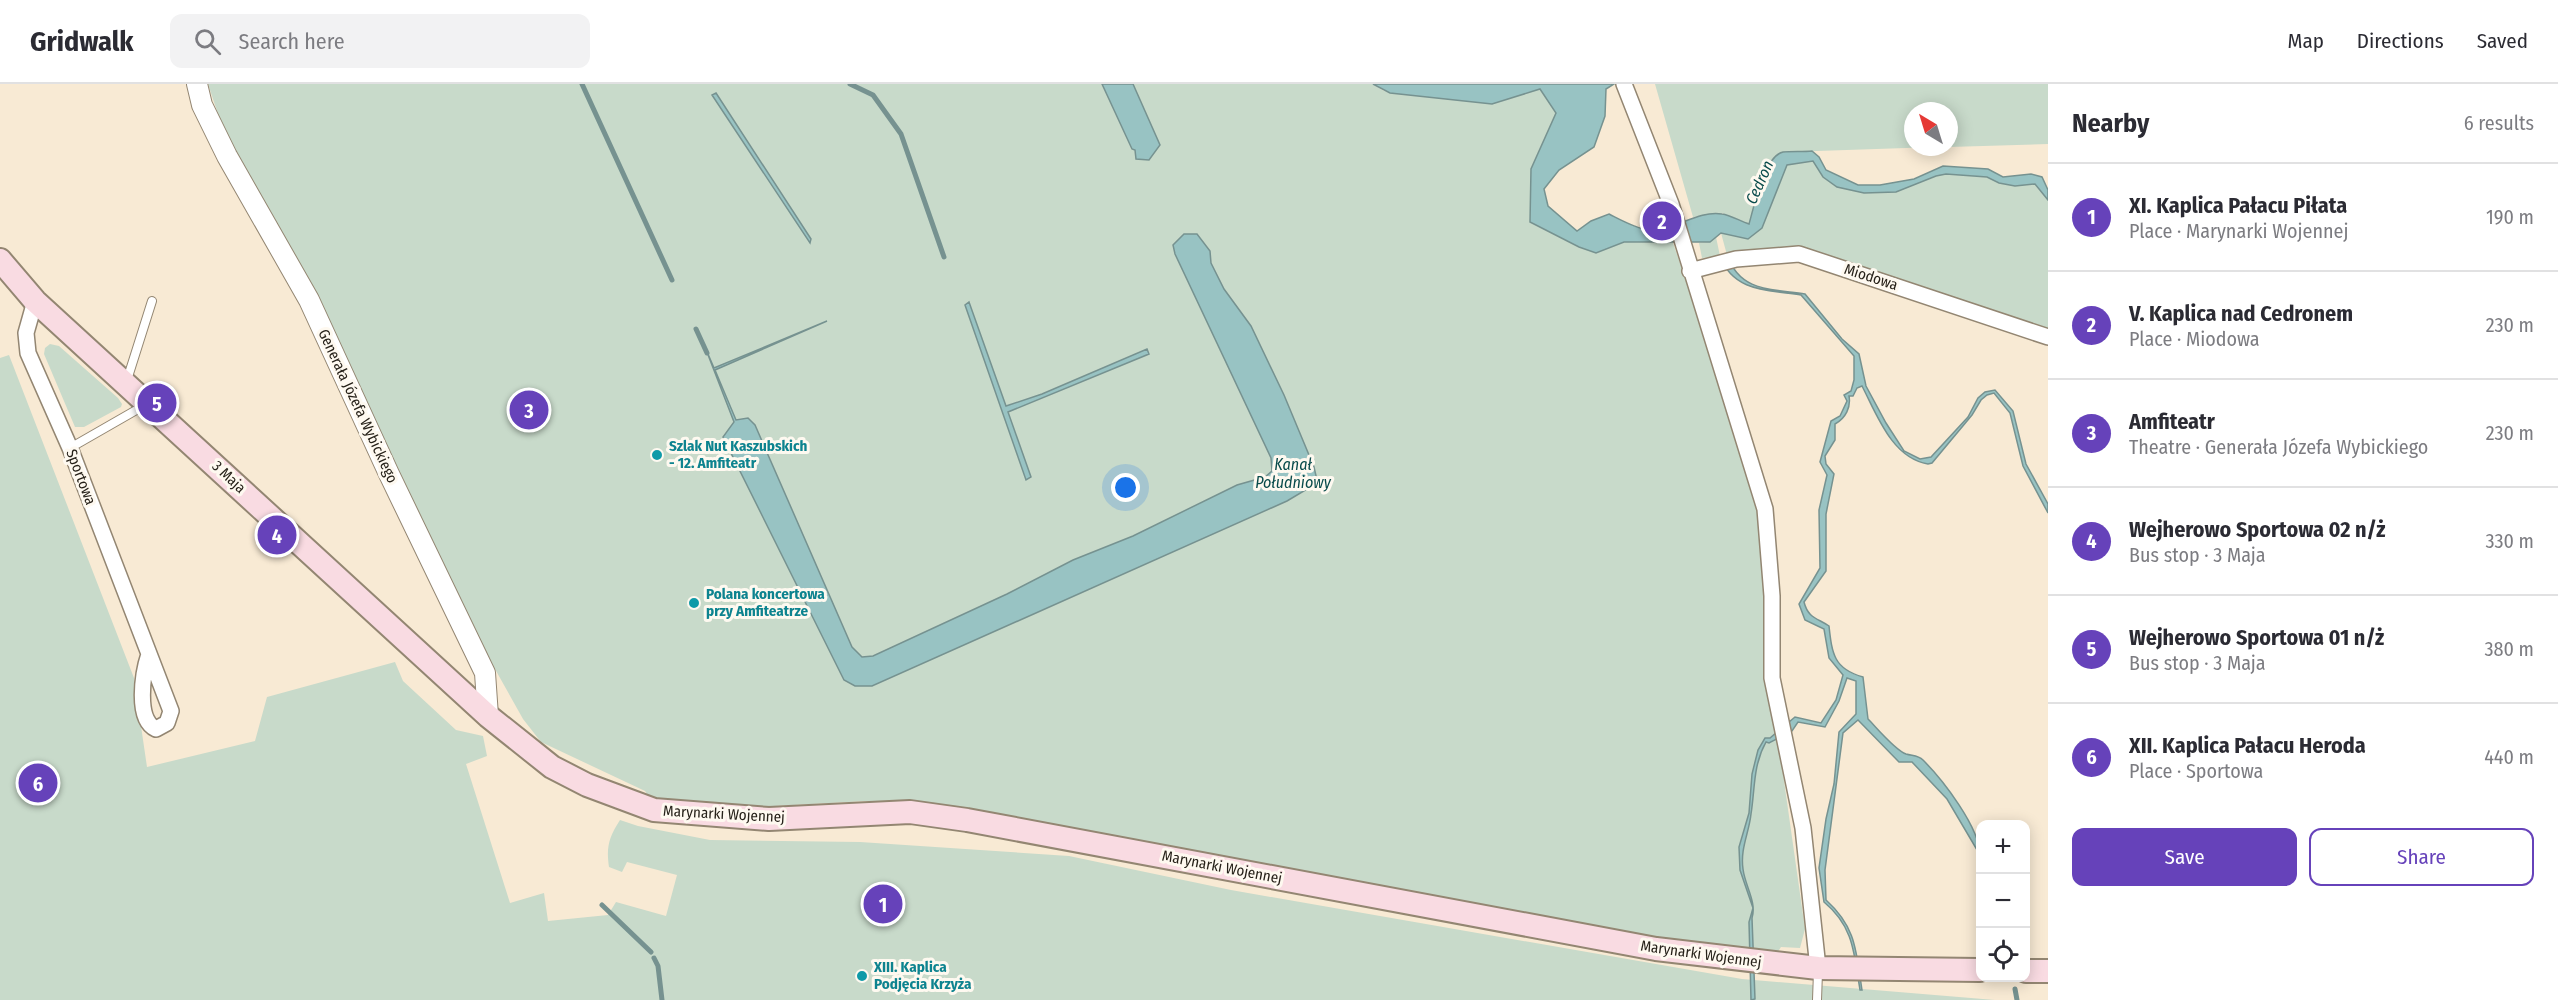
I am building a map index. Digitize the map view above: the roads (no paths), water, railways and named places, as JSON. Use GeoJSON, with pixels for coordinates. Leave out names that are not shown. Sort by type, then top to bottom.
{"type":"FeatureCollection","features":[{"type":"Feature","properties":{"kind":"main road","name":"3 Maja"},"geometry":{"type":"LineString","coordinates":[[0,260],[35,301],[488,716]]}},
{"type":"Feature","properties":{"kind":"main road","name":"Marynarki Wojennej"},"geometry":{"type":"LineString","coordinates":[[488,716],[552,767],[587,785],[654,810],[769,819],[921,813],[1656,949],[1818,968],[1976,970]]}},
{"type":"Feature","properties":{"kind":"main road"},"geometry":{"type":"LineString","coordinates":[[2030,971],[2048,971]]}},
{"type":"Feature","properties":{"kind":"street","name":"Generała Józefa Wybickiego"},"geometry":{"type":"LineString","coordinates":[[197,84],[202,105],[227,156],[309,300],[389,474],[485,673],[488,716]]}},
{"type":"Feature","properties":{"kind":"street"},"geometry":{"type":"LineString","coordinates":[[1624,84],[1671,204],[1765,509],[1772,596],[1772,678],[1803,828],[1818,968]]}},
{"type":"Feature","properties":{"kind":"street","name":"Miodowa"},"geometry":{"type":"LineString","coordinates":[[1690,271],[1736,259],[1799,254],[2048,337]]}},
{"type":"Feature","properties":{"kind":"street","name":"Sportowa"},"geometry":{"type":"LineString","coordinates":[[35,301],[26,333],[28,353],[70,448],[149,654]]}},
{"type":"Feature","properties":{"kind":"lane"},"geometry":{"type":"LineString","coordinates":[[126,384],[152,301]]}},
{"type":"Feature","properties":{"kind":"lane"},"geometry":{"type":"LineString","coordinates":[[70,448],[147,404]]}},
{"type":"Feature","properties":{"kind":"lane"},"geometry":{"type":"LineString","coordinates":[[1817,1000],[1818,968]]}},
{"type":"Feature","properties":{"kind":"water"},"geometry":{"type":"Polygon","coordinates":[[[1102,84],[1133,84],[1160,145],[1149,160],[1136,159],[1135,150],[1132,149],[1102,84]]]}},
{"type":"Feature","properties":{"kind":"water"},"geometry":{"type":"Polygon","coordinates":[[[1373,84],[1614,84],[1606,89],[1605,116],[1594,147],[1559,170],[1544,189],[1548,206],[1577,231],[1591,221],[1609,214],[1633,226],[1648,230],[1667,228],[1712,214],[1725,215],[1749,224],[1765,172],[1776,156],[1783,152],[1812,151],[1819,157],[1826,170],[1858,185],[1880,185],[1914,179],[1943,166],[1988,169],[2003,177],[2031,174],[2042,177],[2048,190],[2048,200],[2035,184],[2015,186],[1999,183],[1987,177],[1946,174],[1896,192],[1864,193],[1837,187],[1823,177],[1813,161],[1787,165],[1762,228],[1748,239],[1721,233],[1710,242],[1624,242],[1596,253],[1530,222],[1531,169],[1556,113],[1540,89],[1492,104],[1390,93],[1373,84]]]}},
{"type":"Feature","properties":{"kind":"water"},"geometry":{"type":"Polygon","coordinates":[[[716,93],[811,239],[810,243],[712,95],[716,93]]]}},
{"type":"Feature","properties":{"kind":"water","name":"Kanał Południowy"},"geometry":{"type":"Polygon","coordinates":[[[1184,234],[1197,234],[1210,251],[1211,263],[1224,289],[1251,326],[1284,395],[1314,467],[1317,480],[1314,485],[1287,501],[872,686],[855,686],[844,680],[723,437],[734,422],[705,347],[714,368],[827,321],[715,370],[736,420],[748,418],[755,425],[852,647],[862,657],[873,656],[1007,594],[1073,560],[1133,536],[1237,485],[1265,477],[1272,471],[1271,458],[1175,254],[1173,245],[1184,234]]]}},
{"type":"Feature","properties":{"kind":"water"},"geometry":{"type":"Polygon","coordinates":[[[1727,255],[1740,276],[1748,282],[1769,289],[1805,294],[1842,339],[1859,354],[1866,386],[1886,423],[1904,451],[1920,459],[1931,457],[1968,417],[1978,398],[1985,392],[1995,390],[2013,411],[2026,464],[2048,504],[2048,513],[2023,466],[2010,413],[1994,393],[1981,400],[1972,415],[1932,463],[1928,464],[1915,460],[1895,444],[1880,422],[1862,386],[1857,388],[1853,396],[1849,396],[1847,412],[1835,424],[1835,440],[1825,456],[1826,464],[1834,474],[1826,514],[1826,571],[1804,602],[1814,617],[1829,626],[1833,652],[1840,665],[1853,674],[1863,677],[1868,719],[1897,748],[1906,754],[1921,758],[1931,769],[1959,805],[1976,838],[1976,848],[1947,799],[1912,762],[1899,762],[1858,720],[1843,733],[1825,870],[1826,900],[1844,921],[1853,941],[1862,990],[1860,990],[1854,952],[1847,931],[1834,911],[1824,902],[1819,868],[1834,784],[1839,732],[1856,714],[1856,681],[1847,678],[1839,701],[1825,727],[1798,722],[1792,731],[1769,743],[1766,742],[1755,777],[1742,862],[1753,908],[1740,870],[1739,847],[1749,813],[1752,774],[1758,750],[1765,738],[1770,738],[1795,717],[1821,723],[1836,700],[1843,675],[1829,658],[1824,629],[1805,620],[1799,604],[1820,568],[1819,510],[1827,475],[1820,462],[1831,421],[1840,416],[1847,401],[1844,395],[1851,391],[1854,380],[1854,356],[1801,295],[1764,290],[1743,283],[1734,277],[1720,256],[1727,255]]]}},
{"type":"Feature","properties":{"kind":"water"},"geometry":{"type":"Polygon","coordinates":[[[969,302],[1006,406],[1042,394],[1147,349],[1149,354],[1008,412],[1031,477],[1026,480],[965,305],[969,302]]]}},
{"type":"Feature","properties":{"kind":"water"},"geometry":{"type":"Polygon","coordinates":[[[1753,908],[1752,918],[1755,999],[1751,1000],[1749,922],[1753,908]]]}},
{"type":"Feature","properties":{"kind":"waterway"},"geometry":{"type":"LineString","coordinates":[[582,84],[672,280]]}},
{"type":"Feature","properties":{"kind":"waterway"},"geometry":{"type":"LineString","coordinates":[[850,84],[873,95],[901,134],[944,257]]}},
{"type":"Feature","properties":{"kind":"waterway"},"geometry":{"type":"LineString","coordinates":[[696,329],[707,353]]}},
{"type":"Feature","properties":{"kind":"waterway"},"geometry":{"type":"LineString","coordinates":[[602,905],[651,952]]}},
{"type":"Feature","properties":{"kind":"waterway"},"geometry":{"type":"LineString","coordinates":[[654,958],[658,966],[662,1000]]}},
{"type":"Feature","properties":{"kind":"waterway"},"geometry":{"type":"LineString","coordinates":[[2015,989],[2017,1000]]}},
{"type":"Feature","properties":{"kind":"place","name":"V. Kaplica nad Cedronem"},"geometry":{"type":"Point","coordinates":[1662,221]}},
{"type":"Feature","properties":{"kind":"place","name":"Wejherowo Sportowa 01 n/ż"},"geometry":{"type":"Point","coordinates":[157,403]}},
{"type":"Feature","properties":{"kind":"place","name":"Amfiteatr"},"geometry":{"type":"Point","coordinates":[529,410]}},
{"type":"Feature","properties":{"kind":"place","name":"Szlak Nut Kaszubskich - 12. Amfiteatr"},"geometry":{"type":"Point","coordinates":[657,455]}},
{"type":"Feature","properties":{"kind":"place","name":"Wejherowo Sportowa 02 n/ż"},"geometry":{"type":"Point","coordinates":[277,535]}},
{"type":"Feature","properties":{"kind":"place","name":"Polana koncertowa przy Amfiteatrze"},"geometry":{"type":"Point","coordinates":[694,603]}},
{"type":"Feature","properties":{"kind":"place","name":"XII. Kaplica Pałacu Heroda"},"geometry":{"type":"Point","coordinates":[38,783]}},
{"type":"Feature","properties":{"kind":"place","name":"XI. Kaplica Pałacu Piłata"},"geometry":{"type":"Point","coordinates":[883,904]}},
{"type":"Feature","properties":{"kind":"place","name":"XIII. Kaplica Podjęcia Krzyża"},"geometry":{"type":"Point","coordinates":[862,976]}},
{"type":"Feature","properties":{"kind":"water label","name":"Cedron"},"geometry":{"type":"Point","coordinates":[1759,182]}}]}
